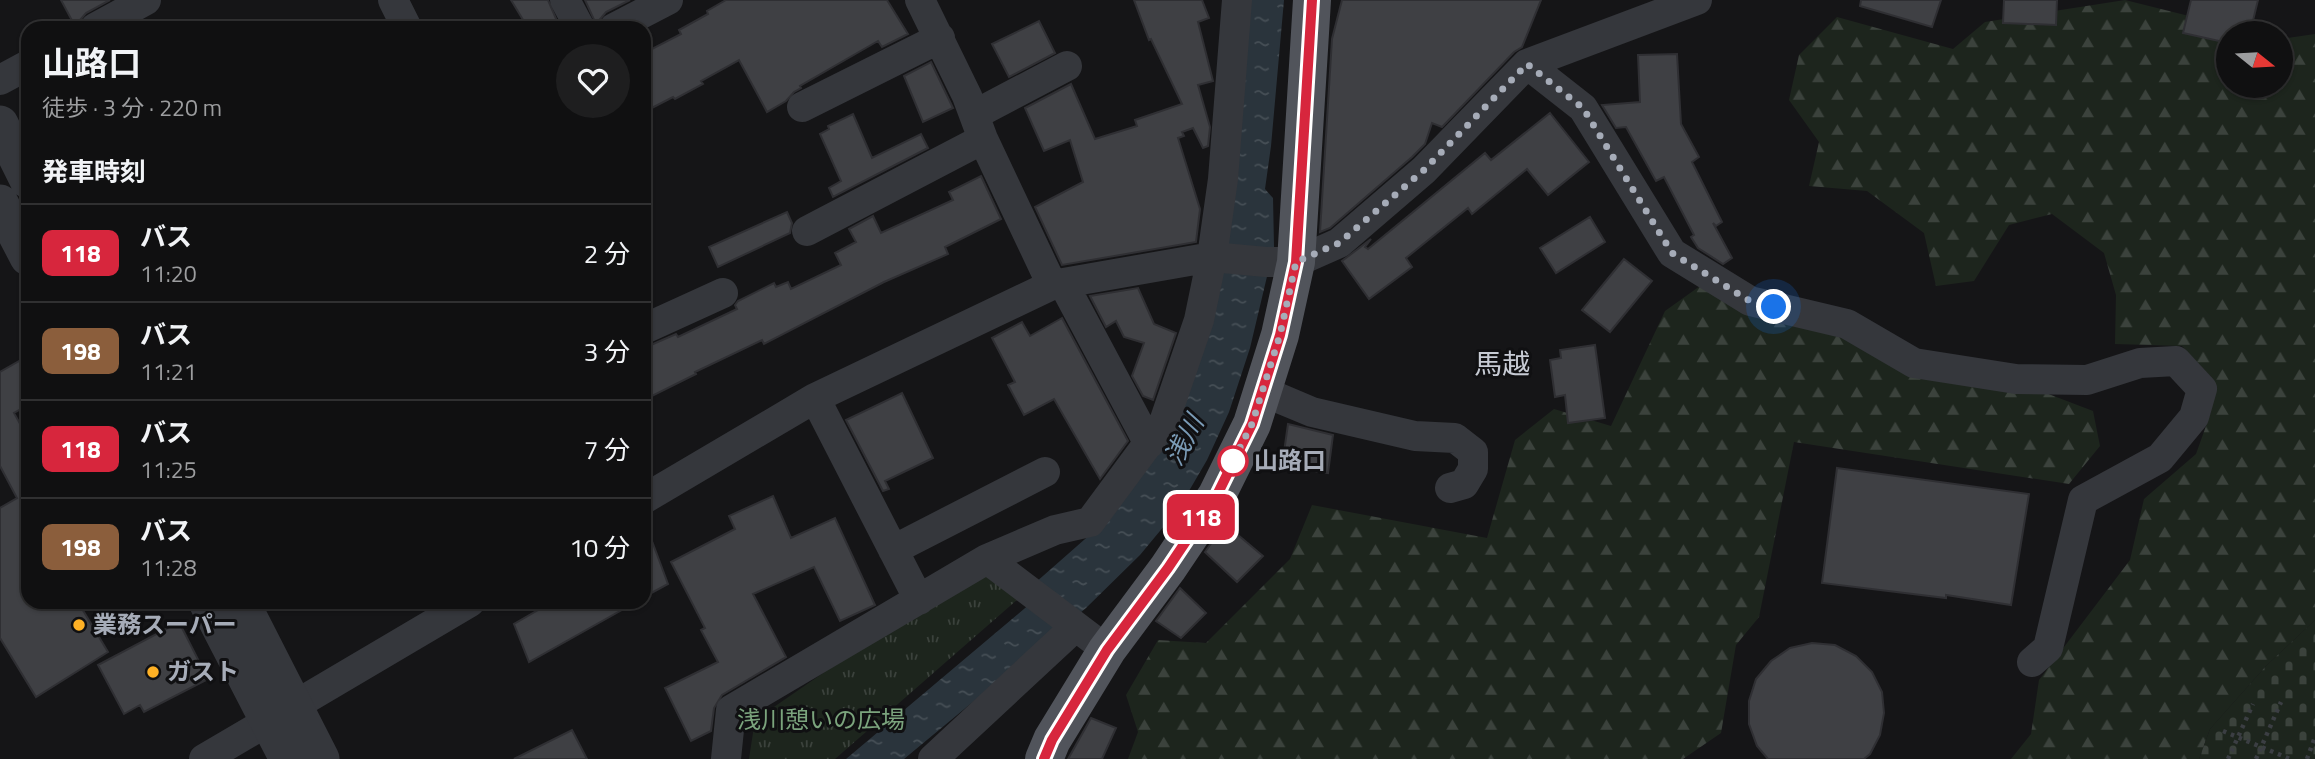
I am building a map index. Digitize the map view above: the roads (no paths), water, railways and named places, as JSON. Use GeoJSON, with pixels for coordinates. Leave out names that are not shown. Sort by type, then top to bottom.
{"type":"FeatureCollection","features":[{"type":"Feature","properties":{"kind":"main road"},"geometry":{"type":"LineString","coordinates":[[1044,759],[1052,740],[1107,650],[1168,568],[1217,495],[1252,424],[1280,335],[1281,262],[1312,0]]}},
{"type":"Feature","properties":{"kind":"street"},"geometry":{"type":"LineString","coordinates":[[108,21],[146,0]]}},
{"type":"Feature","properties":{"kind":"street"},"geometry":{"type":"LineString","coordinates":[[393,0],[404,21]]}},
{"type":"Feature","properties":{"kind":"street"},"geometry":{"type":"LineString","coordinates":[[565,0],[576,21]]}},
{"type":"Feature","properties":{"kind":"street"},"geometry":{"type":"LineString","coordinates":[[628,21],[668,0]]}},
{"type":"Feature","properties":{"kind":"street"},"geometry":{"type":"LineString","coordinates":[[920,0],[1057,284],[1149,444]]}},
{"type":"Feature","properties":{"kind":"street"},"geometry":{"type":"LineString","coordinates":[[726,759],[731,710],[987,559],[1055,530],[1090,522],[1164,422],[1199,320],[1212,257],[1223,179],[1237,0]]}},
{"type":"Feature","properties":{"kind":"street"},"geometry":{"type":"LineString","coordinates":[[651,490],[815,398],[1057,284],[1212,257],[1281,262],[1339,243],[1424,170],[1527,64],[1697,0]]}},
{"type":"Feature","properties":{"kind":"street"},"geometry":{"type":"LineString","coordinates":[[802,107],[940,38]]}},
{"type":"Feature","properties":{"kind":"street"},"geometry":{"type":"LineString","coordinates":[[1527,64],[1583,108],[1672,253],[1750,301],[1847,324],[1914,363],[2016,379],[2087,380],[2140,363],[2176,361],[2202,389],[2194,417],[2160,458],[2083,500],[2048,648],[2032,662]]}},
{"type":"Feature","properties":{"kind":"street"},"geometry":{"type":"LineString","coordinates":[[807,231],[979,127],[1067,66]]}},
{"type":"Feature","properties":{"kind":"street"},"geometry":{"type":"LineString","coordinates":[[0,80],[21,69]]}},
{"type":"Feature","properties":{"kind":"street"},"geometry":{"type":"LineString","coordinates":[[0,124],[21,166]]}},
{"type":"Feature","properties":{"kind":"street"},"geometry":{"type":"LineString","coordinates":[[0,203],[21,244]]}},
{"type":"Feature","properties":{"kind":"street"},"geometry":{"type":"LineString","coordinates":[[651,326],[723,293]]}},
{"type":"Feature","properties":{"kind":"street"},"geometry":{"type":"LineString","coordinates":[[1262,391],[1312,412],[1415,436],[1455,438],[1472,452],[1473,469],[1464,484],[1450,488]]}},
{"type":"Feature","properties":{"kind":"street"},"geometry":{"type":"LineString","coordinates":[[815,398],[919,600]]}},
{"type":"Feature","properties":{"kind":"street"},"geometry":{"type":"LineString","coordinates":[[893,550],[1045,472]]}},
{"type":"Feature","properties":{"kind":"street"},"geometry":{"type":"LineString","coordinates":[[987,559],[1019,586],[1107,650]]}},
{"type":"Feature","properties":{"kind":"street"},"geometry":{"type":"LineString","coordinates":[[212,609],[281,714],[321,759]]}},
{"type":"Feature","properties":{"kind":"street"},"geometry":{"type":"LineString","coordinates":[[244,609],[281,714],[288,759]]}},
{"type":"Feature","properties":{"kind":"street"},"geometry":{"type":"LineString","coordinates":[[204,759],[458,609]]}},
{"type":"Feature","properties":{"kind":"street"},"geometry":{"type":"LineString","coordinates":[[933,759],[1075,627]]}},
{"type":"Feature","properties":{"kind":"water","name":"浅川"},"geometry":{"type":"Polygon","coordinates":[[[1242,0],[1284,0],[1265,189],[1273,198],[1274,247],[1250,348],[1229,412],[1207,460],[1179,508],[1140,555],[1086,608],[904,759],[846,759],[1031,603],[1035,583],[1093,532],[1182,394],[1242,0]]]}},
{"type":"Feature","properties":{"kind":"place","name":"山路口"},"geometry":{"type":"Point","coordinates":[1233,461]}},
{"type":"Feature","properties":{"kind":"place","name":"業務スーパー"},"geometry":{"type":"Point","coordinates":[79,625]}},
{"type":"Feature","properties":{"kind":"place","name":"ガスト"},"geometry":{"type":"Point","coordinates":[153,672]}},
{"type":"Feature","properties":{"kind":"district","name":"馬越"},"geometry":{"type":"Point","coordinates":[1502,364]}},
{"type":"Feature","properties":{"kind":"park label","name":"浅川憩いの広場"},"geometry":{"type":"Point","coordinates":[821,720]}}]}
